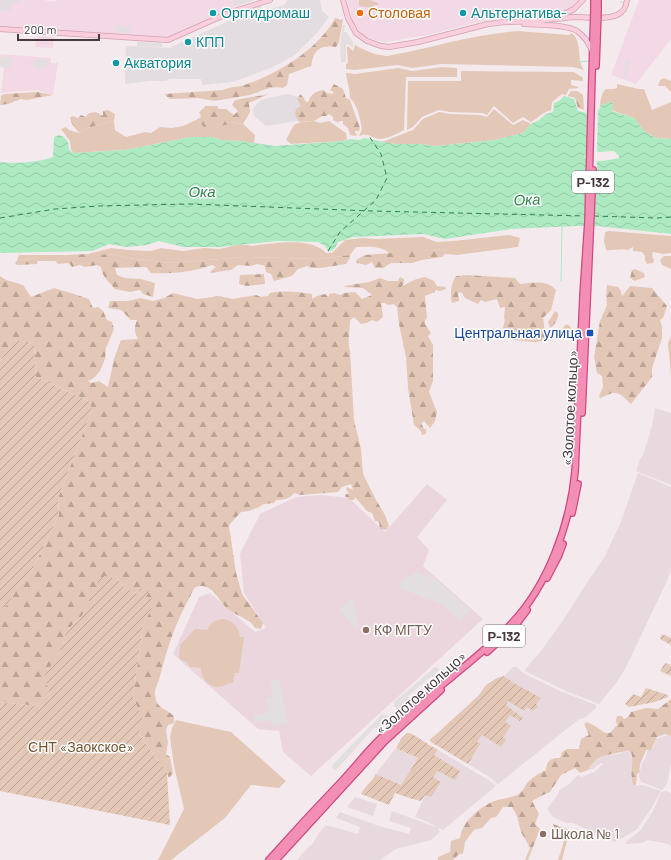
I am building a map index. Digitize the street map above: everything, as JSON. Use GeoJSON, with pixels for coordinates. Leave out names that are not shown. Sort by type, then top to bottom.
{"type":"FeatureCollection","features":[{"type":"Feature","properties":{"kind":"highway","name":"Р-132"},"geometry":{"type":"LineString","coordinates":[[594,0],[596,10]]}},
{"type":"Feature","properties":{"kind":"highway","name":"Р-132"},"geometry":{"type":"LineString","coordinates":[[585,296],[596,10],[598,0]]}},
{"type":"Feature","properties":{"kind":"highway","name":"Р-132"},"geometry":{"type":"LineString","coordinates":[[594,67],[593,51],[595,40]]}},
{"type":"Feature","properties":{"kind":"highway","name":"«Золотое кольцо»"},"geometry":{"type":"LineString","coordinates":[[269,860],[381,738],[427,697],[485,649],[513,622],[531,598],[555,555],[565,527],[573,493],[576,472],[585,296]]}},
{"type":"Feature","properties":{"kind":"highway","name":"«Золотое кольцо»"},"geometry":{"type":"LineString","coordinates":[[276,860],[385,741],[430,699],[511,630],[521,619],[545,582],[563,545],[577,493],[580,460],[585,296]]}},
{"type":"Feature","properties":{"kind":"main road"},"geometry":{"type":"LineString","coordinates":[[0,29],[168,40],[231,12],[270,0]]}},
{"type":"Feature","properties":{"kind":"main road"},"geometry":{"type":"LineString","coordinates":[[343,0],[348,18],[356,33],[367,41],[389,47],[418,42],[488,24],[615,16],[623,11],[627,0]]}},
{"type":"Feature","properties":{"kind":"main road"},"geometry":{"type":"LineString","coordinates":[[553,19],[574,9],[583,0]]}},
{"type":"Feature","properties":{"kind":"main road"},"geometry":{"type":"LineString","coordinates":[[509,22],[566,28],[577,32],[585,38],[593,51]]}},
{"type":"Feature","properties":{"kind":"shaded area"},"geometry":{"type":"Polygon","coordinates":[[[0,0],[23,0],[12,4],[11,11],[0,10],[0,0]]]}},
{"type":"Feature","properties":{"kind":"shaded area"},"geometry":{"type":"Polygon","coordinates":[[[23,0],[43,0],[55,2],[56,0],[232,0],[234,8],[167,39],[0,27],[0,10],[11,11],[11,4],[23,0]]]}},
{"type":"Feature","properties":{"kind":"shaded area"},"geometry":{"type":"Polygon","coordinates":[[[232,0],[255,0],[234,7],[232,0]]]}},
{"type":"Feature","properties":{"kind":"shaded area"},"geometry":{"type":"Polygon","coordinates":[[[288,0],[320,0],[322,11],[329,17],[318,32],[295,55],[273,67],[233,82],[202,85],[201,79],[169,79],[166,81],[149,81],[125,84],[126,46],[169,48],[229,21],[284,5],[288,0]]]}},
{"type":"Feature","properties":{"kind":"shaded area"},"geometry":{"type":"Polygon","coordinates":[[[347,0],[579,0],[563,12],[550,13],[547,11],[537,14],[533,18],[529,19],[499,18],[427,35],[385,42],[371,39],[359,31],[352,19],[347,0]]]}},
{"type":"Feature","properties":{"kind":"shaded area"},"geometry":{"type":"Polygon","coordinates":[[[639,0],[671,0],[671,39],[636,84],[611,75],[639,0]]]}},
{"type":"Feature","properties":{"kind":"shaded area"},"geometry":{"type":"Polygon","coordinates":[[[258,5],[261,6],[261,10],[235,17],[233,14],[258,5]]]}},
{"type":"Feature","properties":{"kind":"shaded area"},"geometry":{"type":"Polygon","coordinates":[[[116,25],[131,27],[130,33],[115,32],[116,25]]]}},
{"type":"Feature","properties":{"kind":"shaded area"},"geometry":{"type":"Polygon","coordinates":[[[343,25],[345,25],[344,32],[347,32],[353,42],[353,48],[348,44],[346,45],[346,62],[341,62],[340,45],[343,25]]]}},
{"type":"Feature","properties":{"kind":"shaded area"},"geometry":{"type":"Polygon","coordinates":[[[37,36],[54,37],[53,48],[35,47],[37,36]]]}},
{"type":"Feature","properties":{"kind":"shaded area"},"geometry":{"type":"Polygon","coordinates":[[[137,42],[162,43],[162,47],[137,46],[137,42]]]}},
{"type":"Feature","properties":{"kind":"shaded area"},"geometry":{"type":"Polygon","coordinates":[[[0,54],[51,58],[51,63],[58,63],[53,95],[37,90],[1,93],[4,68],[0,67],[0,54]]]}},
{"type":"Feature","properties":{"kind":"shaded area"},"geometry":{"type":"Polygon","coordinates":[[[0,57],[11,58],[10,68],[0,67],[0,57]]]}},
{"type":"Feature","properties":{"kind":"shaded area"},"geometry":{"type":"Polygon","coordinates":[[[35,59],[48,60],[47,69],[34,68],[35,59]]]}},
{"type":"Feature","properties":{"kind":"shaded area"},"geometry":{"type":"Polygon","coordinates":[[[628,59],[631,63],[625,78],[623,73],[628,59]]]}},
{"type":"Feature","properties":{"kind":"shaded area"},"geometry":{"type":"Polygon","coordinates":[[[286,94],[295,96],[303,103],[300,118],[297,121],[266,126],[254,116],[253,108],[261,100],[286,94]]]}},
{"type":"Feature","properties":{"kind":"shaded area"},"geometry":{"type":"Polygon","coordinates":[[[655,408],[671,413],[671,485],[636,471],[643,455],[652,426],[655,408]]]}},
{"type":"Feature","properties":{"kind":"shaded area"},"geometry":{"type":"Polygon","coordinates":[[[638,473],[671,487],[671,569],[666,583],[626,667],[617,682],[599,704],[566,691],[525,671],[566,616],[604,558],[620,524],[638,473]]]}},
{"type":"Feature","properties":{"kind":"shaded area","name":"КФ МГТУ"},"geometry":{"type":"Polygon","coordinates":[[[427,484],[447,500],[417,537],[429,550],[423,566],[483,619],[311,776],[283,752],[279,731],[258,729],[173,654],[199,597],[210,593],[255,632],[266,628],[244,593],[240,554],[260,514],[296,497],[321,495],[349,498],[385,532],[427,484]]]}},
{"type":"Feature","properties":{"kind":"shaded area"},"geometry":{"type":"Polygon","coordinates":[[[417,572],[437,580],[470,610],[460,621],[443,605],[399,588],[402,580],[417,572]]]}},
{"type":"Feature","properties":{"kind":"shaded area"},"geometry":{"type":"Polygon","coordinates":[[[352,598],[359,624],[355,628],[339,609],[352,598]]]}},
{"type":"Feature","properties":{"kind":"shaded area"},"geometry":{"type":"Polygon","coordinates":[[[435,667],[440,669],[408,696],[408,700],[398,708],[395,708],[394,702],[435,667]]]}},
{"type":"Feature","properties":{"kind":"shaded area"},"geometry":{"type":"Polygon","coordinates":[[[513,667],[516,667],[525,674],[560,691],[596,705],[596,708],[586,717],[578,720],[498,784],[468,764],[479,744],[477,742],[482,735],[502,737],[504,722],[510,715],[523,718],[506,705],[509,701],[526,707],[536,704],[540,698],[504,676],[513,667]]]}},
{"type":"Feature","properties":{"kind":"shaded area"},"geometry":{"type":"Polygon","coordinates":[[[279,679],[288,723],[278,725],[272,724],[270,720],[255,723],[254,716],[269,712],[266,699],[273,697],[270,680],[279,679]]]}},
{"type":"Feature","properties":{"kind":"shaded area"},"geometry":{"type":"Polygon","coordinates":[[[382,714],[388,716],[387,719],[378,728],[374,728],[336,770],[332,768],[333,764],[382,714]]]}},
{"type":"Feature","properties":{"kind":"shaded area"},"geometry":{"type":"Polygon","coordinates":[[[671,734],[671,763],[667,784],[662,790],[641,782],[639,775],[647,751],[653,748],[656,739],[671,734]]]}},
{"type":"Feature","properties":{"kind":"shaded area"},"geometry":{"type":"Polygon","coordinates":[[[396,748],[418,758],[401,785],[376,774],[396,748]]]}},
{"type":"Feature","properties":{"kind":"shaded area"},"geometry":{"type":"Polygon","coordinates":[[[438,750],[496,786],[443,830],[415,817],[425,795],[441,782],[433,777],[438,771],[459,771],[434,755],[438,750]]]}},
{"type":"Feature","properties":{"kind":"shaded area"},"geometry":{"type":"Polygon","coordinates":[[[628,750],[633,756],[631,776],[634,786],[643,785],[661,791],[637,829],[615,842],[573,823],[566,823],[553,817],[547,809],[558,794],[559,790],[568,785],[578,775],[582,777],[594,772],[603,764],[601,763],[593,769],[588,770],[593,762],[605,755],[618,754],[628,750]]]}},
{"type":"Feature","properties":{"kind":"shaded area"},"geometry":{"type":"Polygon","coordinates":[[[666,791],[671,793],[671,846],[648,840],[642,843],[626,844],[626,842],[641,830],[654,809],[661,792],[666,791]]]}},
{"type":"Feature","properties":{"kind":"shaded area"},"geometry":{"type":"Polygon","coordinates":[[[355,797],[377,804],[373,816],[347,807],[355,797]]]}},
{"type":"Feature","properties":{"kind":"shaded area"},"geometry":{"type":"Polygon","coordinates":[[[392,811],[438,828],[440,832],[431,840],[396,849],[380,860],[297,860],[310,845],[312,845],[318,834],[326,825],[358,834],[360,827],[336,818],[340,812],[379,826],[409,834],[411,828],[389,821],[392,811]]]}},
{"type":"Feature","properties":{"kind":"green space"},"geometry":{"type":"Polygon","coordinates":[[[359,0],[370,0],[378,3],[379,5],[374,5],[373,8],[359,6],[359,0]]]}},
{"type":"Feature","properties":{"kind":"green space"},"geometry":{"type":"Polygon","coordinates":[[[335,18],[340,20],[343,19],[339,42],[336,47],[325,47],[318,50],[314,56],[311,66],[289,74],[287,85],[283,88],[270,88],[250,95],[217,101],[198,98],[170,99],[164,94],[223,90],[253,82],[276,71],[299,57],[320,39],[335,18]]]}},
{"type":"Feature","properties":{"kind":"green space"},"geometry":{"type":"Polygon","coordinates":[[[518,31],[569,35],[572,33],[579,46],[580,61],[584,70],[573,67],[441,64],[412,68],[397,65],[355,70],[346,69],[346,64],[348,63],[348,46],[353,51],[355,45],[378,55],[387,56],[468,38],[518,31]]]}},
{"type":"Feature","properties":{"kind":"green space"},"geometry":{"type":"Polygon","coordinates":[[[442,67],[457,68],[457,77],[406,77],[404,130],[383,139],[368,135],[359,136],[362,129],[357,108],[350,98],[346,73],[355,74],[398,68],[412,71],[442,67]]]}},
{"type":"Feature","properties":{"kind":"green space"},"geometry":{"type":"Polygon","coordinates":[[[461,71],[574,72],[583,78],[583,81],[571,80],[571,85],[579,87],[569,89],[566,95],[562,94],[552,102],[551,110],[531,122],[523,117],[513,123],[494,106],[487,115],[482,113],[450,112],[439,110],[422,117],[413,127],[407,130],[408,81],[461,81],[461,71]]]}},
{"type":"Feature","properties":{"kind":"green space"},"geometry":{"type":"Polygon","coordinates":[[[664,78],[671,81],[671,92],[665,86],[658,86],[660,80],[664,78]]]}},
{"type":"Feature","properties":{"kind":"green space"},"geometry":{"type":"Polygon","coordinates":[[[334,84],[343,89],[346,98],[350,100],[360,128],[359,131],[355,131],[355,133],[358,134],[355,136],[350,135],[348,128],[343,124],[343,121],[339,121],[339,123],[333,120],[333,117],[329,114],[314,121],[299,122],[295,114],[296,109],[301,106],[297,99],[300,94],[305,101],[308,102],[310,97],[318,91],[324,90],[327,93],[332,94],[334,92],[330,90],[334,84]]]}},
{"type":"Feature","properties":{"kind":"green space"},"geometry":{"type":"Polygon","coordinates":[[[617,84],[644,89],[652,110],[671,102],[671,139],[656,138],[644,131],[634,118],[600,106],[604,91],[606,89],[617,88],[617,84]]]}},
{"type":"Feature","properties":{"kind":"green space"},"geometry":{"type":"Polygon","coordinates":[[[571,91],[577,91],[583,95],[584,110],[578,108],[575,98],[568,96],[571,91]]]}},
{"type":"Feature","properties":{"kind":"green space"},"geometry":{"type":"Polygon","coordinates":[[[38,92],[53,95],[27,100],[21,99],[8,104],[0,105],[0,95],[38,92]]]}},
{"type":"Feature","properties":{"kind":"green space"},"geometry":{"type":"Polygon","coordinates":[[[269,94],[249,103],[250,112],[243,124],[231,122],[227,125],[204,127],[196,120],[201,117],[199,112],[206,106],[217,106],[219,109],[226,109],[234,115],[238,111],[232,105],[235,100],[269,94]]]}},
{"type":"Feature","properties":{"kind":"green space"},"geometry":{"type":"Polygon","coordinates":[[[494,109],[513,125],[523,120],[531,124],[523,133],[495,140],[436,146],[382,142],[413,130],[423,119],[439,112],[480,115],[487,117],[494,109]]]}},
{"type":"Feature","properties":{"kind":"green space"},"geometry":{"type":"Polygon","coordinates":[[[108,110],[115,114],[114,121],[87,128],[79,133],[72,124],[70,118],[72,116],[78,118],[81,115],[86,117],[89,113],[96,112],[103,116],[103,111],[108,110]]]}},
{"type":"Feature","properties":{"kind":"green space"},"geometry":{"type":"Polygon","coordinates":[[[196,120],[204,127],[231,122],[243,124],[255,135],[254,144],[241,141],[221,140],[212,137],[191,137],[125,150],[74,153],[71,150],[70,141],[61,129],[66,127],[69,130],[79,133],[87,128],[114,121],[115,130],[126,137],[145,132],[151,133],[160,127],[172,128],[183,126],[196,120]]]}},
{"type":"Feature","properties":{"kind":"green space"},"geometry":{"type":"Polygon","coordinates":[[[314,121],[320,123],[329,121],[346,133],[347,139],[343,141],[291,144],[286,140],[295,124],[314,121]]]}},
{"type":"Feature","properties":{"kind":"green space"},"geometry":{"type":"Polygon","coordinates":[[[609,231],[671,236],[671,253],[663,254],[653,252],[653,263],[647,264],[645,256],[642,252],[633,251],[633,247],[628,250],[606,250],[604,241],[605,232],[609,231]]]}},
{"type":"Feature","properties":{"kind":"green space"},"geometry":{"type":"Polygon","coordinates":[[[509,235],[520,238],[518,247],[457,255],[445,254],[443,249],[390,254],[383,249],[356,247],[350,255],[321,259],[244,257],[171,263],[128,258],[109,254],[90,257],[88,254],[111,248],[151,251],[161,248],[183,251],[204,248],[219,249],[237,245],[251,246],[290,242],[311,244],[326,253],[332,253],[345,240],[363,238],[376,239],[423,237],[437,242],[509,235]]]}},
{"type":"Feature","properties":{"kind":"green space"},"geometry":{"type":"Polygon","coordinates":[[[443,249],[445,254],[442,257],[412,263],[391,263],[383,268],[375,268],[372,262],[366,265],[357,263],[356,260],[365,255],[443,249]]]}},
{"type":"Feature","properties":{"kind":"green space"},"geometry":{"type":"Polygon","coordinates":[[[87,254],[90,256],[109,254],[128,258],[171,263],[244,257],[321,259],[350,255],[350,258],[346,264],[321,268],[312,268],[307,266],[298,269],[292,276],[274,281],[271,274],[266,272],[265,266],[257,264],[251,266],[238,265],[231,270],[210,273],[216,267],[212,265],[190,271],[166,273],[151,273],[146,267],[115,268],[117,275],[125,278],[141,279],[155,283],[153,297],[143,294],[140,290],[130,292],[115,289],[104,277],[101,267],[97,265],[85,267],[80,265],[72,267],[69,263],[58,264],[55,261],[66,255],[87,254]]]}},
{"type":"Feature","properties":{"kind":"green space"},"geometry":{"type":"Polygon","coordinates":[[[19,255],[66,255],[55,261],[38,261],[32,258],[17,261],[19,255]]]}},
{"type":"Feature","properties":{"kind":"green space"},"geometry":{"type":"Polygon","coordinates":[[[664,256],[671,256],[671,269],[662,265],[660,260],[664,256]]]}},
{"type":"Feature","properties":{"kind":"green space"},"geometry":{"type":"Polygon","coordinates":[[[32,258],[38,261],[37,264],[17,265],[15,263],[17,261],[32,258]]]}},
{"type":"Feature","properties":{"kind":"green space"},"geometry":{"type":"Polygon","coordinates":[[[635,269],[644,273],[645,277],[635,281],[630,278],[632,270],[635,269]]]}},
{"type":"Feature","properties":{"kind":"green space"},"geometry":{"type":"Polygon","coordinates":[[[264,274],[265,284],[247,286],[239,284],[240,275],[264,274]]]}},
{"type":"Feature","properties":{"kind":"green space"},"geometry":{"type":"Polygon","coordinates":[[[467,275],[515,278],[520,284],[540,282],[548,284],[556,290],[551,310],[543,318],[546,338],[544,341],[535,342],[513,340],[503,328],[505,320],[505,307],[500,308],[497,299],[485,302],[481,300],[478,304],[465,298],[462,293],[459,292],[459,301],[452,303],[451,289],[454,279],[456,276],[467,275]]]}},
{"type":"Feature","properties":{"kind":"green space"},"geometry":{"type":"Polygon","coordinates":[[[0,276],[6,280],[23,285],[31,297],[54,288],[89,299],[93,308],[98,307],[103,311],[107,320],[112,322],[114,329],[106,348],[105,359],[100,371],[94,378],[88,381],[91,383],[99,381],[108,387],[114,359],[121,340],[138,339],[135,330],[137,320],[131,320],[121,310],[108,308],[110,301],[128,301],[140,298],[153,301],[164,298],[173,293],[197,299],[220,296],[232,299],[256,295],[261,297],[268,296],[270,293],[286,291],[312,294],[312,299],[325,294],[329,297],[329,294],[335,293],[340,295],[355,292],[362,299],[372,295],[363,288],[344,286],[369,282],[380,278],[388,281],[398,281],[400,277],[404,279],[404,283],[401,288],[413,281],[425,277],[434,281],[437,286],[445,287],[446,289],[440,291],[435,290],[435,292],[425,296],[427,318],[425,320],[425,324],[431,333],[428,336],[433,345],[433,381],[429,392],[437,412],[435,421],[430,428],[424,421],[421,423],[424,429],[426,429],[426,434],[422,435],[420,430],[414,425],[408,388],[406,357],[397,307],[394,304],[388,305],[381,303],[383,317],[377,322],[372,320],[361,324],[354,317],[350,320],[349,343],[354,420],[361,449],[363,474],[385,515],[389,526],[386,530],[380,529],[379,522],[375,521],[372,513],[367,511],[355,497],[354,500],[350,500],[345,496],[346,494],[349,494],[346,489],[347,487],[353,490],[351,484],[342,487],[338,492],[300,495],[294,493],[286,499],[276,500],[274,503],[264,504],[249,511],[241,512],[229,525],[236,573],[242,594],[263,623],[261,629],[255,628],[250,622],[228,609],[214,592],[206,587],[198,586],[193,590],[172,638],[155,692],[157,703],[174,716],[174,723],[168,725],[166,730],[168,743],[166,754],[170,757],[173,773],[169,778],[139,734],[141,717],[133,697],[143,625],[155,601],[125,588],[117,579],[99,586],[91,603],[79,620],[75,622],[65,634],[63,645],[46,675],[49,694],[38,706],[0,702],[0,609],[9,604],[17,588],[31,572],[59,515],[58,498],[92,410],[90,402],[36,377],[34,343],[13,340],[0,361],[0,276]]]}},
{"type":"Feature","properties":{"kind":"green space"},"geometry":{"type":"Polygon","coordinates":[[[607,285],[618,287],[622,296],[630,286],[652,288],[667,306],[663,318],[660,320],[662,327],[662,338],[652,368],[652,377],[631,404],[623,396],[617,393],[600,398],[599,396],[603,387],[602,376],[597,373],[594,357],[600,321],[607,305],[607,285]]]}},
{"type":"Feature","properties":{"kind":"green space"},"geometry":{"type":"Polygon","coordinates":[[[555,311],[558,313],[558,317],[550,328],[548,322],[555,311]]]}},
{"type":"Feature","properties":{"kind":"green space"},"geometry":{"type":"Polygon","coordinates":[[[566,324],[570,326],[573,332],[567,339],[563,338],[563,328],[566,324]]]}},
{"type":"Feature","properties":{"kind":"green space"},"geometry":{"type":"Polygon","coordinates":[[[671,337],[671,377],[668,343],[671,337]]]}},
{"type":"Feature","properties":{"kind":"green space"},"geometry":{"type":"Polygon","coordinates":[[[13,340],[34,343],[36,377],[90,402],[92,410],[58,498],[59,515],[31,572],[17,588],[9,604],[0,609],[0,361],[13,340]]]}},
{"type":"Feature","properties":{"kind":"green space","name":"СНТ «Заокское»"},"geometry":{"type":"Polygon","coordinates":[[[105,576],[117,579],[125,588],[138,594],[140,589],[146,588],[149,592],[146,597],[156,600],[143,625],[133,697],[142,717],[139,734],[167,773],[170,825],[0,791],[0,702],[38,706],[39,701],[42,701],[49,694],[45,675],[63,645],[65,634],[75,622],[79,620],[90,603],[87,597],[99,586],[97,580],[105,576]]]}},
{"type":"Feature","properties":{"kind":"green space"},"geometry":{"type":"Polygon","coordinates":[[[222,619],[232,622],[238,630],[240,637],[244,637],[239,673],[235,673],[233,683],[214,687],[206,682],[201,668],[190,667],[187,662],[179,658],[180,645],[195,629],[207,630],[213,622],[222,619]]]}},
{"type":"Feature","properties":{"kind":"green space"},"geometry":{"type":"Polygon","coordinates":[[[662,634],[671,638],[671,645],[660,639],[662,634]]]}},
{"type":"Feature","properties":{"kind":"green space"},"geometry":{"type":"Polygon","coordinates":[[[665,663],[671,665],[671,676],[660,671],[665,663]]]}},
{"type":"Feature","properties":{"kind":"green space"},"geometry":{"type":"Polygon","coordinates":[[[504,676],[541,698],[536,704],[538,707],[533,711],[527,707],[524,711],[508,701],[506,705],[523,718],[520,721],[510,715],[505,722],[511,726],[503,737],[506,740],[501,747],[482,735],[477,742],[480,744],[468,764],[431,742],[430,740],[479,695],[486,685],[497,678],[504,676]]]}},
{"type":"Feature","properties":{"kind":"green space"},"geometry":{"type":"Polygon","coordinates":[[[646,688],[668,695],[668,697],[655,702],[629,707],[625,704],[633,694],[641,697],[646,688]]]}},
{"type":"Feature","properties":{"kind":"green space"},"geometry":{"type":"Polygon","coordinates":[[[671,699],[671,736],[665,734],[657,737],[651,750],[646,750],[640,763],[640,772],[637,774],[636,785],[634,786],[632,781],[632,756],[631,752],[628,750],[601,757],[592,764],[588,770],[580,773],[575,768],[561,775],[550,792],[532,801],[539,814],[535,824],[540,829],[528,860],[525,860],[530,848],[521,832],[517,816],[512,807],[503,807],[496,817],[491,818],[482,828],[474,830],[465,842],[463,854],[459,854],[453,860],[438,860],[438,857],[450,852],[451,841],[460,838],[464,826],[473,815],[483,807],[489,803],[518,794],[530,780],[546,770],[548,763],[553,758],[559,758],[562,752],[567,749],[579,749],[581,739],[589,735],[584,724],[587,722],[605,733],[610,733],[617,725],[617,716],[622,716],[624,719],[628,717],[631,712],[646,708],[658,709],[671,699]]]}},
{"type":"Feature","properties":{"kind":"green space"},"geometry":{"type":"Polygon","coordinates":[[[176,720],[231,732],[286,781],[279,788],[251,785],[225,818],[171,860],[158,860],[184,809],[174,766],[170,738],[172,728],[176,720]]]}},
{"type":"Feature","properties":{"kind":"green space"},"geometry":{"type":"Polygon","coordinates":[[[407,733],[414,735],[438,750],[434,755],[460,771],[455,780],[438,771],[433,777],[441,782],[431,797],[425,795],[421,801],[395,793],[389,805],[361,794],[376,774],[401,785],[418,758],[396,748],[401,739],[407,733]]]}},
{"type":"Feature","properties":{"kind":"green space"},"geometry":{"type":"Polygon","coordinates":[[[553,824],[570,830],[562,860],[558,860],[566,835],[563,831],[560,833],[555,830],[553,824]]]}},
{"type":"Feature","properties":{"kind":"water","name":"Ока"},"geometry":{"type":"Polygon","coordinates":[[[564,96],[574,99],[578,111],[588,113],[599,110],[600,106],[609,102],[613,103],[612,111],[634,118],[644,131],[656,138],[671,139],[671,234],[597,226],[576,226],[511,229],[445,239],[423,234],[353,237],[338,242],[335,248],[331,251],[318,242],[278,241],[218,247],[183,247],[159,241],[147,245],[127,247],[109,244],[93,251],[0,253],[0,162],[27,162],[53,157],[54,137],[59,135],[64,137],[68,142],[69,150],[74,153],[125,150],[191,137],[212,137],[221,140],[241,141],[275,146],[343,141],[350,139],[359,140],[364,138],[395,144],[420,144],[436,146],[495,140],[523,133],[531,124],[546,114],[553,112],[554,103],[559,101],[564,96]],[[614,151],[598,152],[585,155],[584,157],[591,160],[601,161],[619,158],[614,151]]]}},
{"type":"Feature","properties":{"kind":"pier"},"geometry":{"type":"Polygon","coordinates":[[[598,106],[597,154],[591,155],[589,111],[597,109],[598,106]]]}},
{"type":"Feature","properties":{"kind":"pier"},"geometry":{"type":"Polygon","coordinates":[[[587,158],[597,159],[594,228],[584,228],[587,158]]]}},
{"type":"Feature","properties":{"kind":"waterway"},"geometry":{"type":"LineString","coordinates":[[578,62],[589,61]]}},
{"type":"Feature","properties":{"kind":"waterway"},"geometry":{"type":"LineString","coordinates":[[561,281],[562,226]]}},
{"type":"Feature","properties":{"kind":"ferry route"},"geometry":{"type":"LineString","coordinates":[[328,251],[340,232],[376,200],[387,178],[381,154],[369,136]]}},
{"type":"Feature","properties":{"kind":"ferry route"},"geometry":{"type":"LineString","coordinates":[[0,218],[55,209],[98,206],[190,204],[372,211],[586,216]]}},
{"type":"Feature","properties":{"kind":"ferry route"},"geometry":{"type":"LineString","coordinates":[[594,216],[671,217]]}},
{"type":"Feature","properties":{"kind":"place","name":"Орггидромаш"},"geometry":{"type":"Point","coordinates":[213,13]}},
{"type":"Feature","properties":{"kind":"place","name":"Столовая"},"geometry":{"type":"Point","coordinates":[360,13]}},
{"type":"Feature","properties":{"kind":"place","name":"Альтернатива-"},"geometry":{"type":"Point","coordinates":[463,13]}},
{"type":"Feature","properties":{"kind":"place","name":"КПП"},"geometry":{"type":"Point","coordinates":[188,42]}},
{"type":"Feature","properties":{"kind":"place","name":"Акватория"},"geometry":{"type":"Point","coordinates":[116,63]}},
{"type":"Feature","properties":{"kind":"place","name":"Центральная улица"},"geometry":{"type":"Point","coordinates":[590,333]}},
{"type":"Feature","properties":{"kind":"place","name":"КФ МГТУ"},"geometry":{"type":"Point","coordinates":[366,630]}},
{"type":"Feature","properties":{"kind":"place","name":"Школа № 1"},"geometry":{"type":"Point","coordinates":[543,834]}}]}
